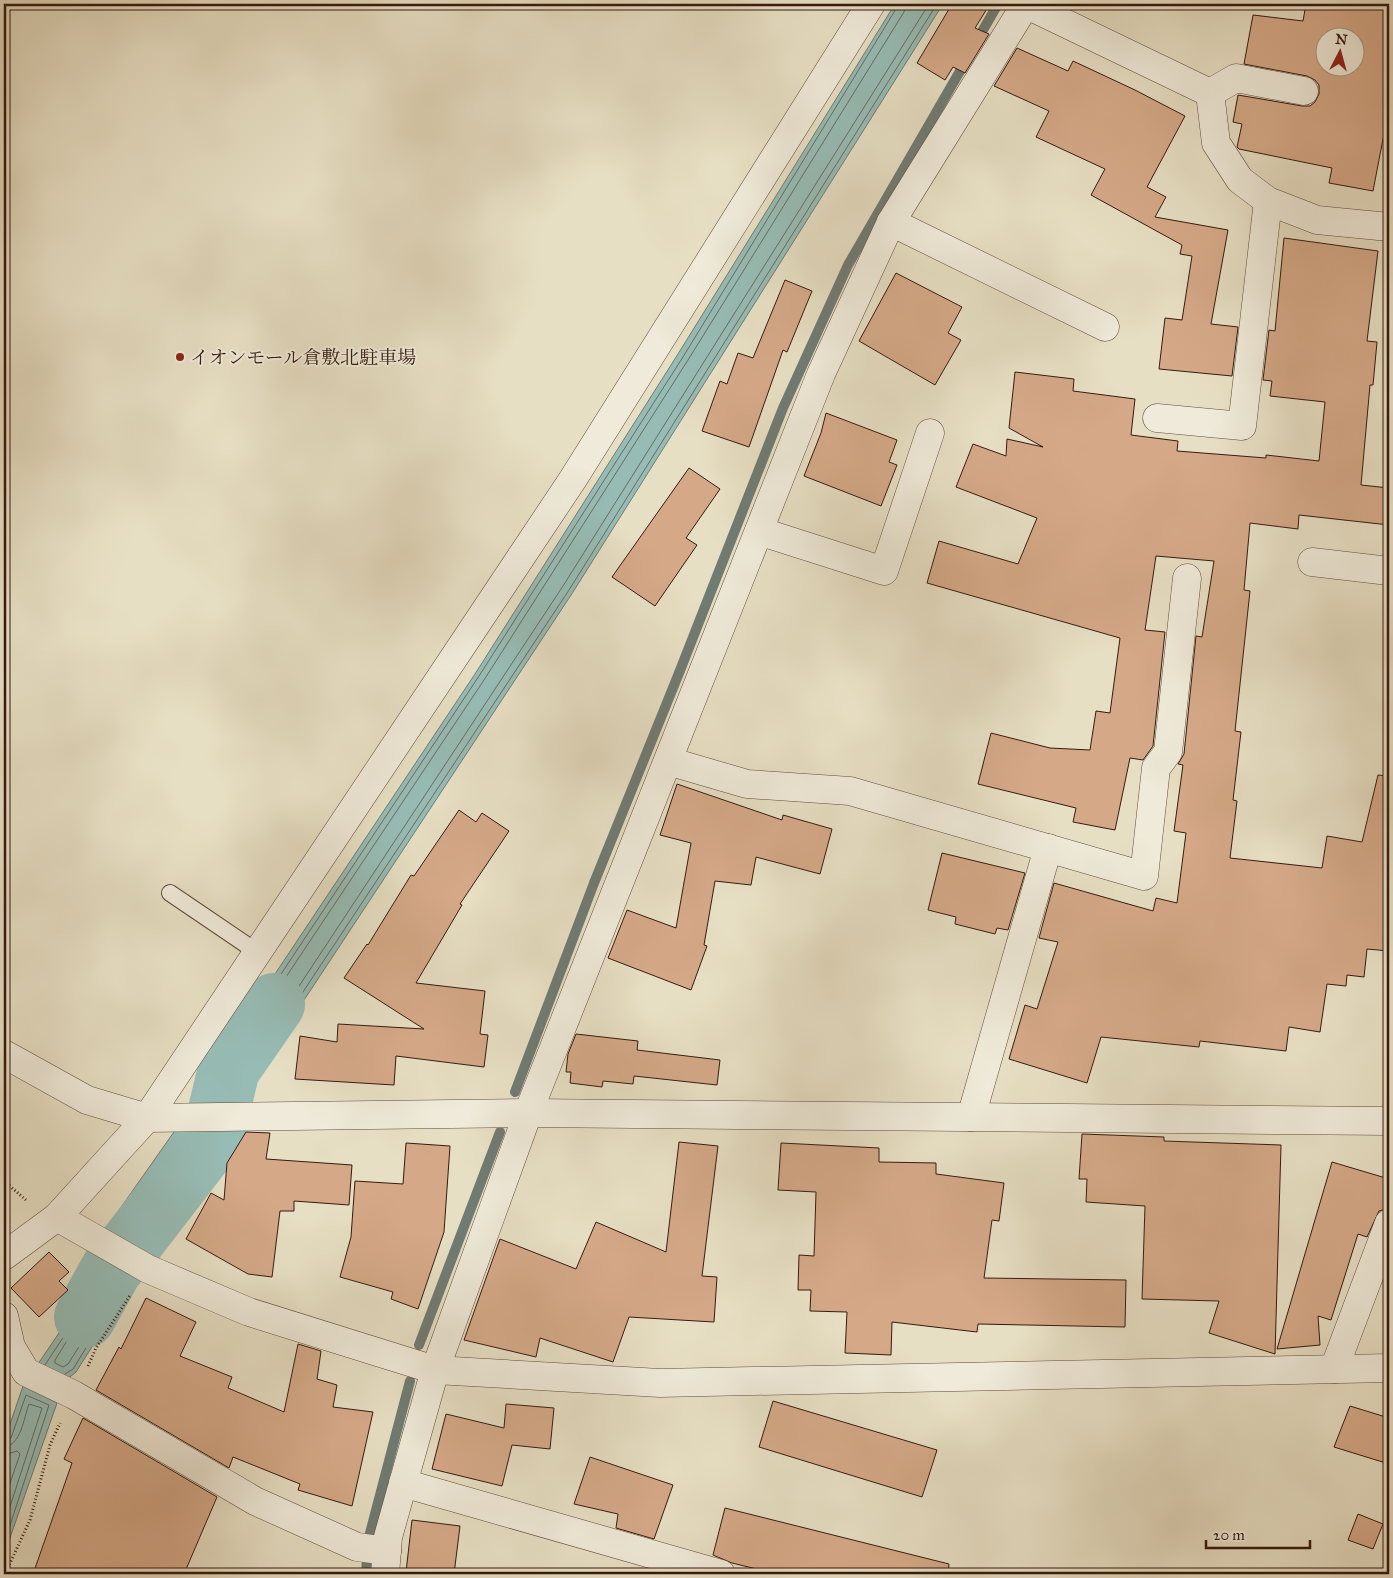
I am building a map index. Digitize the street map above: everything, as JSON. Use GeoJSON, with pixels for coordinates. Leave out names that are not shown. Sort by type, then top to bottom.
{"type":"FeatureCollection","features":[{"type":"Feature","properties":{"kind":"street"},"geometry":{"type":"LineString","coordinates":[[4,1256],[57,1217],[148,1118],[573,479],[870,4]]}},
{"type":"Feature","properties":{"kind":"street"},"geometry":{"type":"LineString","coordinates":[[4,1316],[11,1347],[26,1372],[74,1395],[255,1501],[386,1562],[388,1537],[434,1370],[528,1112],[821,374],[891,222],[1026,4],[1210,94]]}},
{"type":"Feature","properties":{"kind":"street"},"geometry":{"type":"LineString","coordinates":[[1210,94],[1236,78],[1304,91]]}},
{"type":"Feature","properties":{"kind":"street"},"geometry":{"type":"LineString","coordinates":[[1210,94],[1216,143],[1240,180],[1268,201],[1317,220],[1389,227]]}},
{"type":"Feature","properties":{"kind":"street"},"geometry":{"type":"LineString","coordinates":[[1157,418],[1242,426],[1268,201]]}},
{"type":"Feature","properties":{"kind":"street"},"geometry":{"type":"LineString","coordinates":[[891,222],[1105,327]]}},
{"type":"Feature","properties":{"kind":"street"},"geometry":{"type":"LineString","coordinates":[[759,531],[884,571],[930,434]]}},
{"type":"Feature","properties":{"kind":"street"},"geometry":{"type":"LineString","coordinates":[[1312,562],[1389,570]]}},
{"type":"Feature","properties":{"kind":"street"},"geometry":{"type":"LineString","coordinates":[[668,761],[747,784],[850,791],[1144,876],[1156,768],[1168,752],[1187,578]]}},
{"type":"Feature","properties":{"kind":"street"},"geometry":{"type":"LineString","coordinates":[[971,1117],[1048,848]]}},
{"type":"Feature","properties":{"kind":"street"},"geometry":{"type":"LineString","coordinates":[[4,1054],[87,1100],[148,1118],[528,1112],[1389,1122]]}},
{"type":"Feature","properties":{"kind":"street"},"geometry":{"type":"LineString","coordinates":[[57,1217],[94,1240],[148,1268],[249,1312],[434,1370],[660,1383],[1389,1368]]}},
{"type":"Feature","properties":{"kind":"street"},"geometry":{"type":"LineString","coordinates":[[1334,1369],[1379,1278],[1389,1224]]}},
{"type":"Feature","properties":{"kind":"street"},"geometry":{"type":"LineString","coordinates":[[403,1483],[721,1574]]}},
{"type":"Feature","properties":{"kind":"lane"},"geometry":{"type":"LineString","coordinates":[[170,893],[258,952]]}},
{"type":"Feature","properties":{"kind":"path"},"geometry":{"type":"LineString","coordinates":[[4,1181],[27,1201]]}},
{"type":"Feature","properties":{"kind":"path"},"geometry":{"type":"LineString","coordinates":[[19,1206],[34,1195]]}},
{"type":"Feature","properties":{"kind":"water"},"geometry":{"type":"Polygon","coordinates":[[[895,4],[943,4],[573,592],[252,1079],[209,1073],[475,674],[678,354],[895,4]]]}},
{"type":"Feature","properties":{"kind":"water"},"geometry":{"type":"Polygon","coordinates":[[[176,1129],[218,1131],[149,1252],[105,1230],[176,1129]]]}},
{"type":"Feature","properties":{"kind":"water"},"geometry":{"type":"Polygon","coordinates":[[[91,1253],[137,1276],[76,1372],[66,1380],[36,1367],[63,1327],[80,1292],[91,1253]]]}},
{"type":"Feature","properties":{"kind":"water"},"geometry":{"type":"Polygon","coordinates":[[[23,1386],[57,1403],[4,1555],[4,1442],[23,1386]]]}},
{"type":"Feature","properties":{"kind":"building"},"geometry":{"type":"Polygon","coordinates":[[[952,4],[990,4],[975,28],[989,34],[965,73],[953,67],[945,80],[917,63],[952,4]]]}},
{"type":"Feature","properties":{"kind":"building"},"geometry":{"type":"Polygon","coordinates":[[[1306,4],[1389,4],[1389,108],[1373,191],[1329,183],[1332,168],[1239,149],[1237,147],[1242,124],[1233,122],[1238,95],[1310,106],[1315,102],[1319,94],[1319,85],[1315,80],[1307,76],[1244,64],[1253,15],[1303,21],[1306,4]]]}},
{"type":"Feature","properties":{"kind":"building"},"geometry":{"type":"Polygon","coordinates":[[[1017,48],[1068,71],[1073,61],[1185,116],[1147,187],[1166,197],[1155,217],[1228,230],[1211,324],[1238,327],[1232,376],[1159,369],[1165,318],[1182,320],[1192,256],[1180,254],[1182,245],[1091,195],[1105,169],[1036,137],[1049,111],[994,86],[1017,48]]]}},
{"type":"Feature","properties":{"kind":"building"},"geometry":{"type":"Polygon","coordinates":[[[1284,238],[1378,251],[1367,341],[1377,342],[1373,385],[1370,385],[1361,485],[1389,488],[1389,525],[1299,515],[1298,529],[1250,523],[1244,590],[1250,591],[1235,731],[1241,732],[1233,800],[1237,801],[1230,858],[1322,868],[1327,836],[1362,842],[1378,775],[1389,776],[1389,951],[1367,949],[1364,977],[1347,975],[1346,986],[1327,984],[1320,1032],[1289,1027],[1286,1051],[1200,1041],[1199,1047],[1101,1037],[1087,1083],[1009,1059],[1025,1005],[1037,1009],[1058,942],[1039,938],[1054,883],[1153,911],[1156,898],[1177,903],[1186,833],[1174,831],[1183,765],[1178,764],[1184,754],[1196,636],[1202,637],[1214,561],[1156,556],[1145,630],[1165,632],[1153,746],[1143,760],[1130,758],[1115,830],[1073,822],[1076,808],[978,784],[991,733],[1050,748],[1090,750],[1096,711],[1110,713],[1120,638],[927,583],[939,541],[1018,564],[1037,518],[956,487],[973,444],[1006,456],[1007,439],[1043,447],[1009,428],[1015,372],[1074,379],[1073,391],[1135,399],[1131,435],[1178,441],[1177,451],[1266,458],[1266,455],[1319,461],[1325,402],[1270,396],[1272,381],[1263,380],[1269,330],[1275,331],[1284,238]]]}},
{"type":"Feature","properties":{"kind":"building"},"geometry":{"type":"Polygon","coordinates":[[[896,273],[962,307],[948,333],[961,340],[935,385],[859,341],[896,273]]]}},
{"type":"Feature","properties":{"kind":"building"},"geometry":{"type":"Polygon","coordinates":[[[785,280],[812,291],[787,352],[783,350],[749,447],[702,431],[720,381],[727,384],[738,353],[753,358],[785,280]]]}},
{"type":"Feature","properties":{"kind":"building"},"geometry":{"type":"Polygon","coordinates":[[[826,413],[897,440],[889,462],[897,465],[881,506],[804,476],[821,433],[826,413]]]}},
{"type":"Feature","properties":{"kind":"building"},"geometry":{"type":"Polygon","coordinates":[[[689,468],[720,489],[686,538],[697,545],[655,606],[612,577],[689,468]]]}},
{"type":"Feature","properties":{"kind":"building"},"geometry":{"type":"Polygon","coordinates":[[[677,784],[782,820],[783,815],[832,829],[820,874],[756,857],[751,885],[715,881],[704,945],[707,946],[691,990],[608,958],[627,910],[676,928],[691,843],[660,835],[677,784]]]}},
{"type":"Feature","properties":{"kind":"building"},"geometry":{"type":"Polygon","coordinates":[[[459,810],[476,822],[482,813],[509,831],[460,904],[462,905],[416,983],[485,991],[480,1034],[488,1035],[484,1067],[396,1056],[394,1085],[295,1079],[300,1036],[337,1042],[338,1024],[424,1029],[344,978],[368,945],[411,875],[414,876],[459,810]]]}},
{"type":"Feature","properties":{"kind":"building"},"geometry":{"type":"Polygon","coordinates":[[[942,853],[1025,873],[1008,930],[997,928],[995,934],[955,924],[956,917],[928,910],[942,853]]]}},
{"type":"Feature","properties":{"kind":"building"},"geometry":{"type":"Polygon","coordinates":[[[576,1034],[638,1041],[637,1050],[720,1060],[717,1085],[634,1076],[633,1084],[603,1081],[602,1087],[570,1083],[571,1072],[566,1072],[568,1054],[576,1034]]]}},
{"type":"Feature","properties":{"kind":"building"},"geometry":{"type":"Polygon","coordinates":[[[246,1132],[270,1133],[266,1159],[352,1165],[349,1205],[294,1201],[294,1211],[280,1211],[272,1277],[248,1274],[186,1239],[211,1193],[224,1200],[227,1163],[246,1132]]]}},
{"type":"Feature","properties":{"kind":"building"},"geometry":{"type":"Polygon","coordinates":[[[1082,1134],[1164,1137],[1164,1141],[1281,1145],[1275,1354],[1209,1333],[1219,1301],[1142,1299],[1145,1206],[1086,1202],[1087,1179],[1079,1179],[1082,1134]]]}},
{"type":"Feature","properties":{"kind":"building"},"geometry":{"type":"Polygon","coordinates":[[[679,1142],[718,1146],[702,1276],[717,1277],[714,1322],[629,1317],[613,1362],[540,1338],[536,1357],[464,1340],[500,1239],[576,1269],[596,1222],[666,1252],[679,1142]]]}},
{"type":"Feature","properties":{"kind":"building"},"geometry":{"type":"Polygon","coordinates":[[[406,1143],[450,1146],[444,1232],[418,1309],[391,1299],[393,1292],[340,1277],[351,1237],[355,1181],[403,1184],[406,1143]]]}},
{"type":"Feature","properties":{"kind":"building"},"geometry":{"type":"Polygon","coordinates":[[[781,1143],[879,1148],[879,1162],[936,1163],[936,1174],[1004,1183],[999,1221],[992,1220],[984,1278],[1126,1280],[1125,1327],[978,1324],[977,1332],[892,1322],[891,1355],[845,1353],[847,1312],[810,1311],[811,1290],[798,1290],[799,1255],[814,1256],[816,1192],[778,1190],[781,1143]]]}},
{"type":"Feature","properties":{"kind":"building"},"geometry":{"type":"Polygon","coordinates":[[[1332,1162],[1389,1179],[1389,1208],[1379,1211],[1367,1237],[1358,1234],[1331,1320],[1318,1316],[1320,1345],[1277,1349],[1332,1162]]]}},
{"type":"Feature","properties":{"kind":"building"},"geometry":{"type":"Polygon","coordinates":[[[49,1252],[69,1272],[59,1281],[68,1290],[39,1317],[11,1288],[49,1252]]]}},
{"type":"Feature","properties":{"kind":"building"},"geometry":{"type":"Polygon","coordinates":[[[146,1298],[196,1322],[180,1356],[232,1377],[228,1388],[284,1412],[298,1344],[321,1351],[317,1379],[337,1385],[333,1407],[373,1412],[352,1506],[298,1490],[300,1484],[233,1457],[229,1468],[96,1390],[119,1347],[121,1349],[146,1298]]]}},
{"type":"Feature","properties":{"kind":"building"},"geometry":{"type":"Polygon","coordinates":[[[773,1401],[937,1450],[922,1497],[759,1447],[773,1401]]]}},
{"type":"Feature","properties":{"kind":"building"},"geometry":{"type":"Polygon","coordinates":[[[506,1404],[554,1408],[550,1449],[512,1445],[502,1486],[432,1469],[446,1414],[504,1428],[506,1404]]]}},
{"type":"Feature","properties":{"kind":"building"},"geometry":{"type":"Polygon","coordinates":[[[1350,1406],[1389,1418],[1389,1464],[1334,1447],[1350,1406]]]}},
{"type":"Feature","properties":{"kind":"building"},"geometry":{"type":"Polygon","coordinates":[[[83,1418],[217,1497],[184,1574],[33,1574],[72,1463],[64,1459],[83,1418]]]}},
{"type":"Feature","properties":{"kind":"building"},"geometry":{"type":"Polygon","coordinates":[[[590,1457],[673,1485],[654,1539],[616,1528],[618,1514],[574,1504],[590,1457]]]}},
{"type":"Feature","properties":{"kind":"building"},"geometry":{"type":"Polygon","coordinates":[[[725,1508],[949,1564],[948,1574],[777,1574],[732,1563],[713,1555],[725,1508]]]}},
{"type":"Feature","properties":{"kind":"building"},"geometry":{"type":"Polygon","coordinates":[[[1358,1514],[1383,1524],[1373,1549],[1348,1540],[1358,1514]]]}},
{"type":"Feature","properties":{"kind":"building"},"geometry":{"type":"Polygon","coordinates":[[[412,1520],[460,1526],[454,1574],[406,1572],[412,1520]]]}},
{"type":"Feature","properties":{"kind":"waterway"},"geometry":{"type":"LineString","coordinates":[[976,42],[998,4]]}},
{"type":"Feature","properties":{"kind":"waterway"},"geometry":{"type":"LineString","coordinates":[[515,1092],[594,883],[783,408],[848,265],[967,59]]}},
{"type":"Feature","properties":{"kind":"waterway"},"geometry":{"type":"LineString","coordinates":[[85,1317],[111,1270],[212,1139],[229,1069],[274,1004]]}},
{"type":"Feature","properties":{"kind":"waterway"},"geometry":{"type":"LineString","coordinates":[[419,1345],[500,1132]]}},
{"type":"Feature","properties":{"kind":"waterway"},"geometry":{"type":"LineString","coordinates":[[369,1537],[410,1381]]}},
{"type":"Feature","properties":{"kind":"waterway"},"geometry":{"type":"LineString","coordinates":[[366,1574],[367,1557]]}},
{"type":"Feature","properties":{"kind":"place","name":"イオンモール倉敷北駐車場"},"geometry":{"type":"Point","coordinates":[180,357]}}]}
